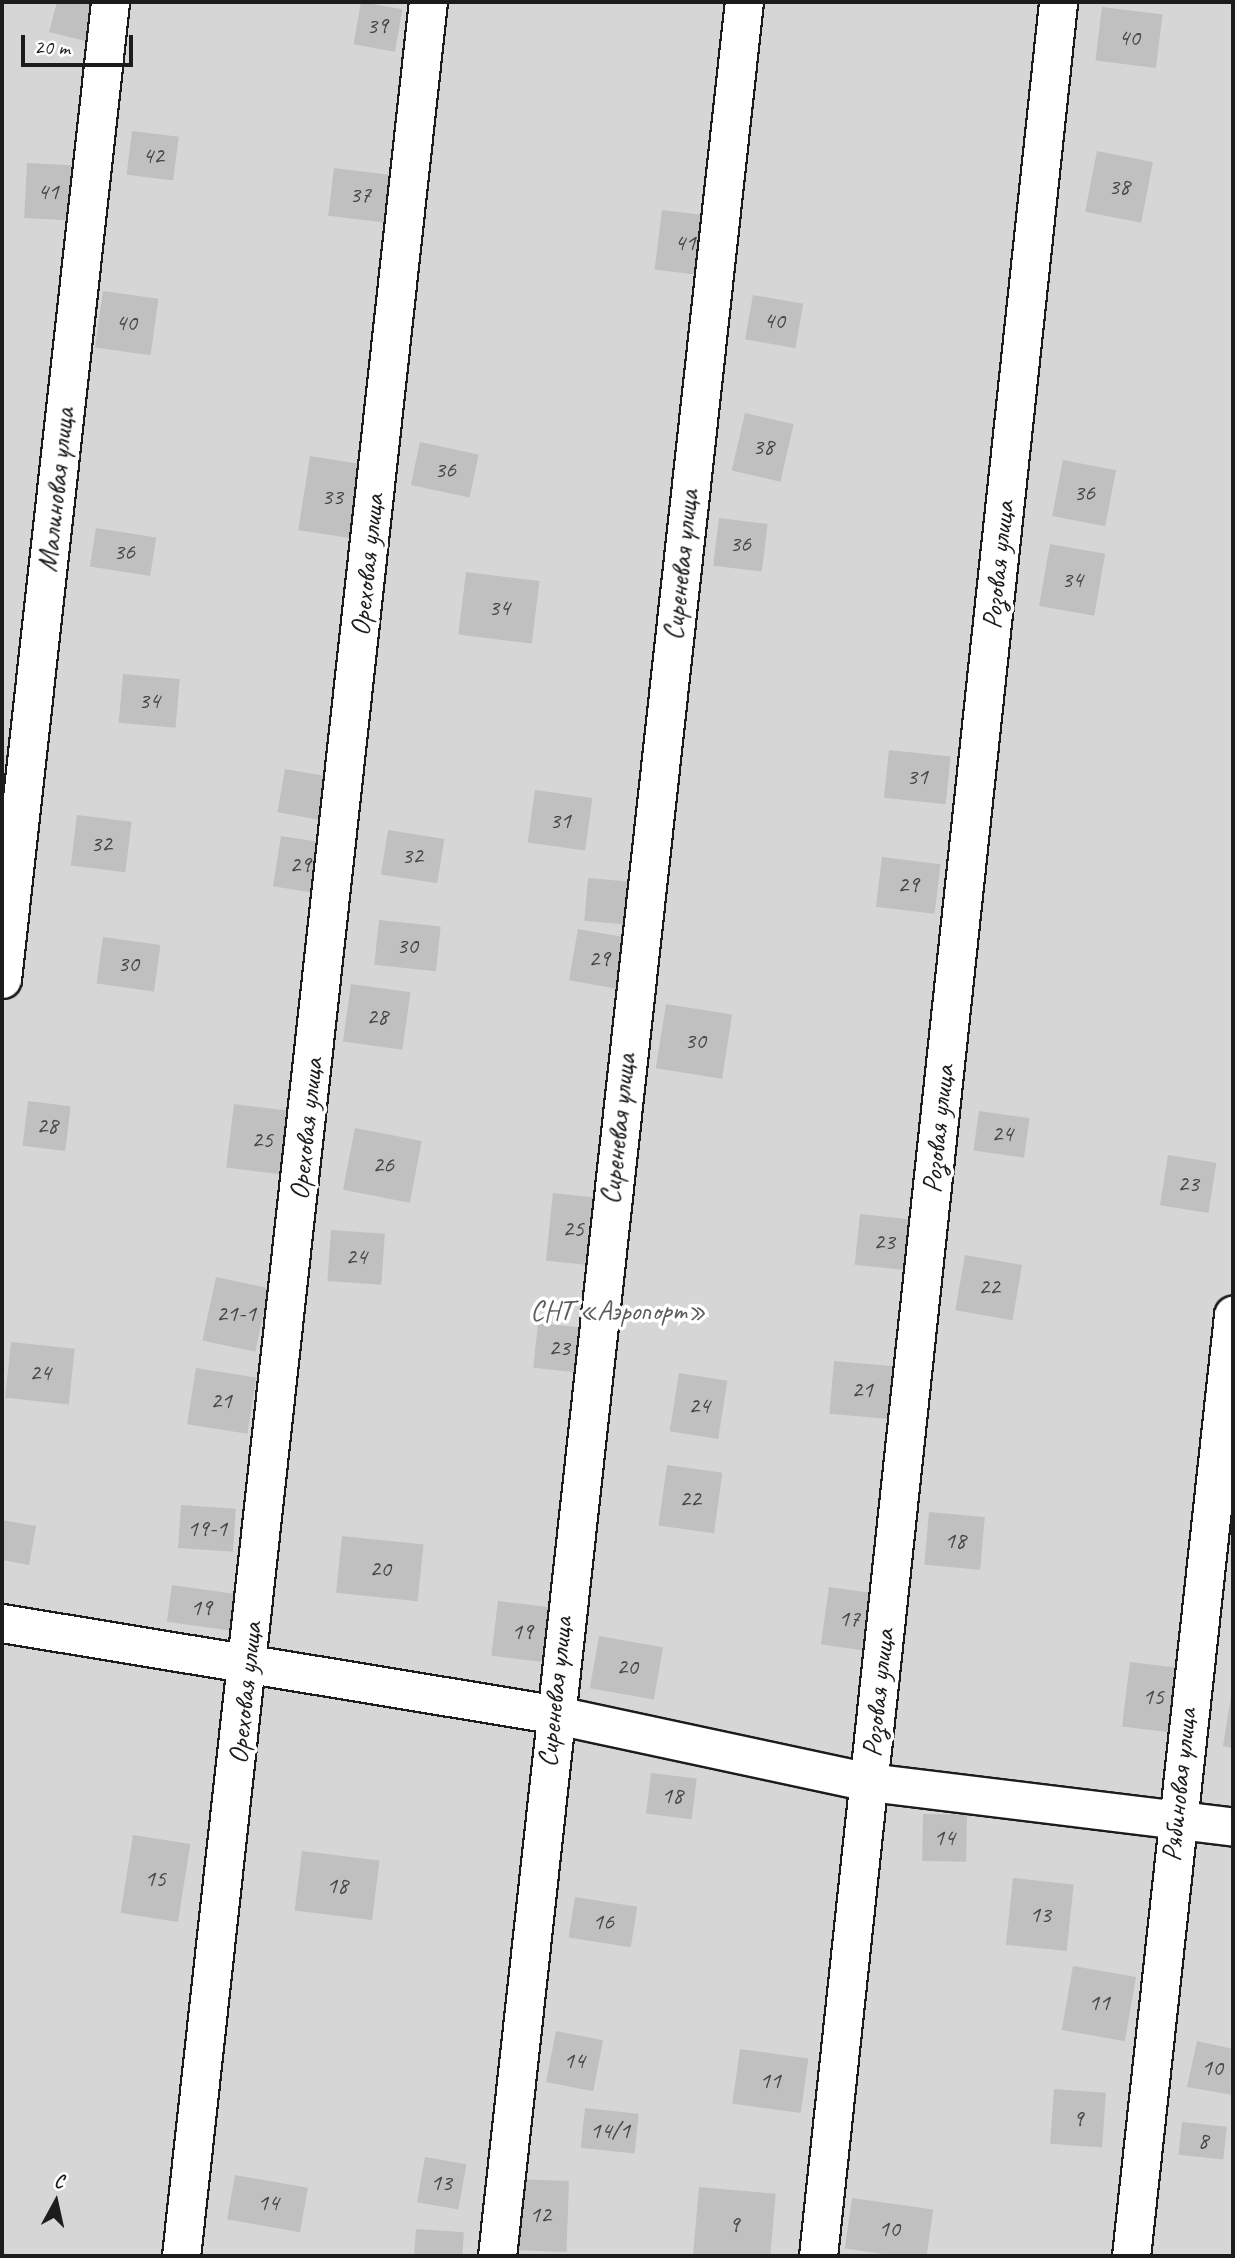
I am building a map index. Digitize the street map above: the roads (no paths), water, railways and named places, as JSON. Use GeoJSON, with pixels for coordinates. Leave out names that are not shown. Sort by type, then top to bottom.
{"type":"FeatureCollection","features":[{"type":"Feature","properties":{"kind":"street","name":"Малиновая улица"},"geometry":{"type":"LineString","coordinates":[[2,979],[110,2]]}},
{"type":"Feature","properties":{"kind":"street","name":"Ореховая улица"},"geometry":{"type":"LineString","coordinates":[[181,2256],[248,1666],[428,2]]}},
{"type":"Feature","properties":{"kind":"street","name":"Сиреневая улица"},"geometry":{"type":"LineString","coordinates":[[497,2256],[552,1714],[744,2]]}},
{"type":"Feature","properties":{"kind":"street","name":"Розовая улица"},"geometry":{"type":"LineString","coordinates":[[818,2256],[1058,2]]}},
{"type":"Feature","properties":{"kind":"street","name":"Рябиновая улица"},"geometry":{"type":"LineString","coordinates":[[1131,2256],[1175,1817],[1233,1315]]}},
{"type":"Feature","properties":{"kind":"street"},"geometry":{"type":"LineString","coordinates":[[2,1623],[248,1666],[552,1714],[869,1782],[1175,1817],[1233,1827]]}},
{"type":"Feature","properties":{"kind":"park label","name":"СНТ «Аэропорт»"},"geometry":{"type":"Point","coordinates":[618,1311]}}]}
